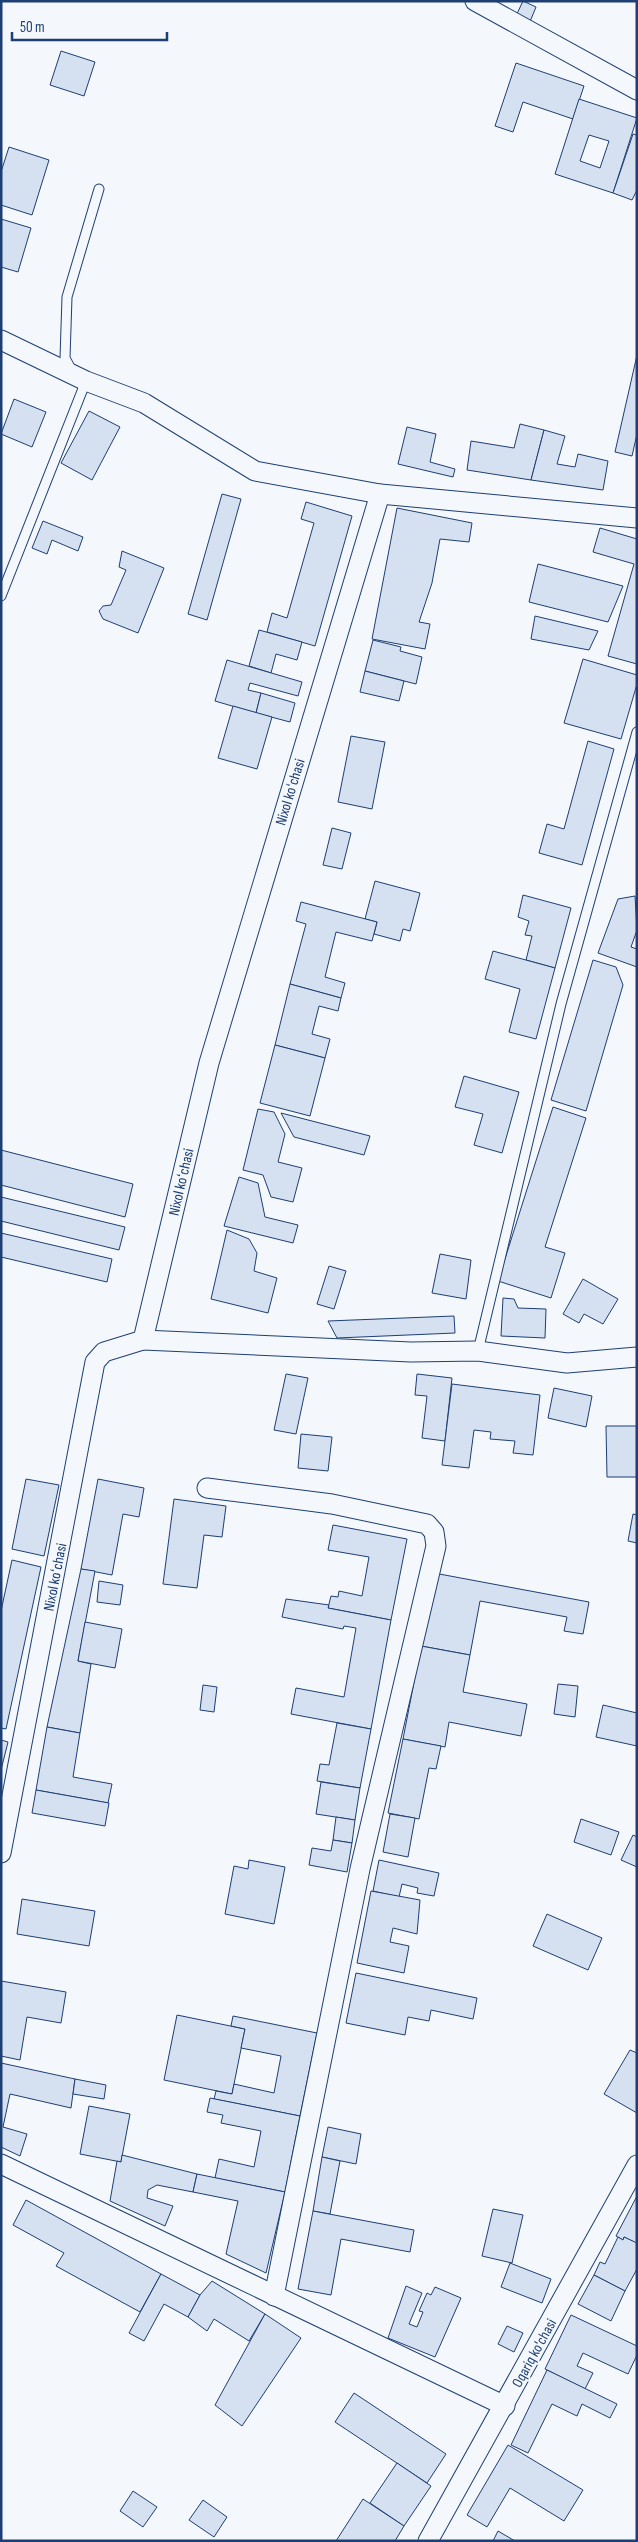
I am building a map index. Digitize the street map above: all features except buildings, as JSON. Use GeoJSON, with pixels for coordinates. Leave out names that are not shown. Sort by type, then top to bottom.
{"type":"FeatureCollection","features":[{"type":"Feature","properties":{"kind":"street"},"geometry":{"type":"LineString","coordinates":[[475,1],[637,90]]}},
{"type":"Feature","properties":{"kind":"street"},"geometry":{"type":"LineString","coordinates":[[1,340],[81,378],[144,403],[255,471],[380,494],[637,518]]}},
{"type":"Feature","properties":{"kind":"street","name":"Nixol koʻchasi"},"geometry":{"type":"LineString","coordinates":[[1,1853],[95,1362],[104,1352],[143,1340],[209,1063],[380,494]]}},
{"type":"Feature","properties":{"kind":"street"},"geometry":{"type":"LineString","coordinates":[[143,1340],[411,1352],[478,1351],[567,1363],[637,1357]]}},
{"type":"Feature","properties":{"kind":"street"},"geometry":{"type":"LineString","coordinates":[[207,1488],[332,1504],[427,1524],[434,1532],[436,1546],[360,1868],[274,2296]]}},
{"type":"Feature","properties":{"kind":"street"},"geometry":{"type":"LineString","coordinates":[[1,2164],[505,2406]]}},
{"type":"Feature","properties":{"kind":"street","name":"Oqariq ko'chasi"},"geometry":{"type":"LineString","coordinates":[[428,2541],[505,2406],[637,2165]]}},
{"type":"Feature","properties":{"kind":"lane"},"geometry":{"type":"LineString","coordinates":[[1,596],[81,378],[65,358],[66,297],[99,190]]}},
{"type":"Feature","properties":{"kind":"lane"},"geometry":{"type":"LineString","coordinates":[[478,1351],[560,1004],[637,732]]}}]}
